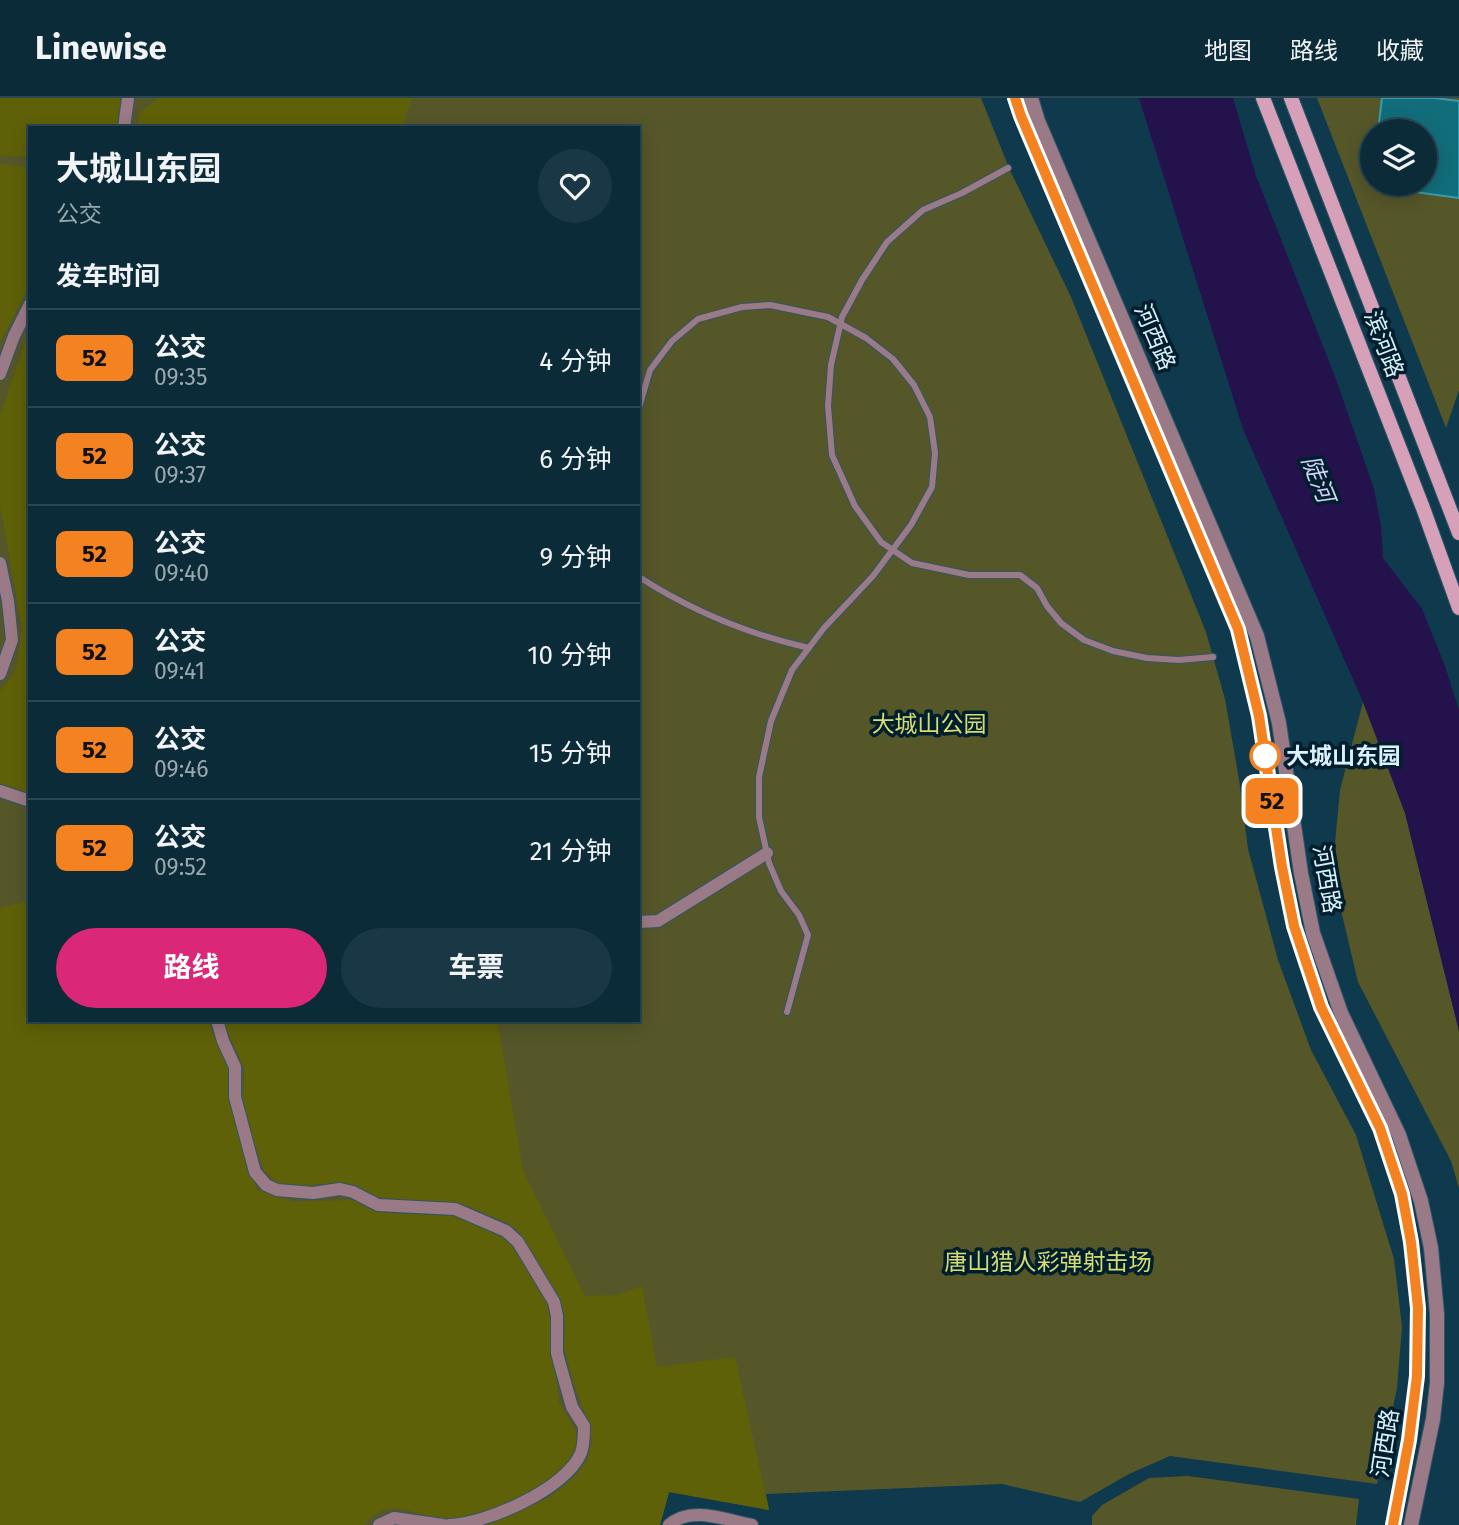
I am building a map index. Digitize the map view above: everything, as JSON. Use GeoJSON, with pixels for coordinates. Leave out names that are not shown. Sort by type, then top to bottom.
{"type":"FeatureCollection","features":[{"type":"Feature","properties":{"kind":"main road","name":"滨河路"},"geometry":{"type":"LineString","coordinates":[[1263,98],[1459,608]]}},
{"type":"Feature","properties":{"kind":"main road","name":"滨河路"},"geometry":{"type":"LineString","coordinates":[[1291,98],[1459,533]]}},
{"type":"Feature","properties":{"kind":"street"},"geometry":{"type":"LineString","coordinates":[[124,126],[128,98]]}},
{"type":"Feature","properties":{"kind":"street","name":"河西路"},"geometry":{"type":"LineString","coordinates":[[1015,98],[1238,629],[1259,716],[1282,867],[1294,926],[1321,1007],[1380,1128],[1402,1194],[1411,1242],[1418,1308],[1417,1376],[1409,1440],[1393,1525]]}},
{"type":"Feature","properties":{"kind":"street","name":"河西路"},"geometry":{"type":"LineString","coordinates":[[1031,98],[1038,121],[1257,636],[1279,723],[1301,873],[1313,933],[1340,1013],[1399,1135],[1421,1201],[1431,1248],[1437,1314],[1437,1383],[1433,1419],[1412,1525]]}},
{"type":"Feature","properties":{"kind":"street"},"geometry":{"type":"LineString","coordinates":[[0,374],[28,308]]}},
{"type":"Feature","properties":{"kind":"street"},"geometry":{"type":"LineString","coordinates":[[0,563],[8,600],[12,640],[0,674]]}},
{"type":"Feature","properties":{"kind":"street"},"geometry":{"type":"LineString","coordinates":[[0,791],[28,800]]}},
{"type":"Feature","properties":{"kind":"street"},"geometry":{"type":"LineString","coordinates":[[640,922],[658,921],[767,853]]}},
{"type":"Feature","properties":{"kind":"street"},"geometry":{"type":"LineString","coordinates":[[218,1022],[235,1067],[234,1097],[254,1172],[266,1185],[277,1190],[313,1194],[340,1189],[353,1192],[378,1205],[454,1209],[512,1236],[554,1302],[557,1316],[557,1353],[572,1406],[584,1426],[580,1455],[569,1471],[537,1496],[482,1518],[449,1525]]}},
{"type":"Feature","properties":{"kind":"street"},"geometry":{"type":"LineString","coordinates":[[669,1525],[679,1516],[695,1514],[752,1525]]}},
{"type":"Feature","properties":{"kind":"street"},"geometry":{"type":"LineString","coordinates":[[379,1525],[394,1518],[443,1525]]}},
{"type":"Feature","properties":{"kind":"lane"},"geometry":{"type":"LineString","coordinates":[[1009,167],[962,193],[923,210],[887,242],[862,280],[842,317],[831,365],[828,406],[832,455],[855,506],[881,542],[912,564],[969,575],[1020,575],[1037,588],[1061,624],[1084,640],[1113,651],[1157,659],[1213,657]]}},
{"type":"Feature","properties":{"kind":"lane"},"geometry":{"type":"LineString","coordinates":[[640,405],[650,370],[672,341],[698,319],[742,307],[770,305],[828,317],[866,338],[892,359],[914,385],[930,417],[935,453],[932,487],[911,525],[873,576],[824,628],[792,670],[771,721],[759,777],[759,817],[767,853],[781,891],[799,915],[808,935],[788,1012]]}},
{"type":"Feature","properties":{"kind":"lane"},"geometry":{"type":"LineString","coordinates":[[640,578],[667,595],[719,620],[763,638],[809,648]]}},
{"type":"Feature","properties":{"kind":"green space","name":"大城山公园"},"geometry":{"type":"Polygon","coordinates":[[[0,98],[981,98],[1009,168],[1071,297],[1206,632],[1225,699],[1248,849],[1278,960],[1311,1050],[1356,1135],[1394,1259],[1402,1327],[1397,1388],[1377,1484],[1170,1456],[1129,1474],[1080,1502],[1002,1484],[766,1494],[769,1510],[669,1492],[660,1525],[0,1525],[0,98]]]}},
{"type":"Feature","properties":{"kind":"green space"},"geometry":{"type":"Polygon","coordinates":[[[1317,98],[1459,98],[1459,390],[1446,428],[1317,98]]]}},
{"type":"Feature","properties":{"kind":"green space"},"geometry":{"type":"Polygon","coordinates":[[[1363,702],[1405,813],[1459,1031],[1459,1188],[1451,1161],[1358,982],[1341,910],[1335,843],[1340,790],[1363,702]]]}},
{"type":"Feature","properties":{"kind":"green space"},"geometry":{"type":"Polygon","coordinates":[[[1188,1476],[1359,1499],[1356,1525],[1092,1525],[1092,1516],[1102,1505],[1149,1478],[1188,1476]]]}},
{"type":"Feature","properties":{"kind":"shaded area"},"geometry":{"type":"Polygon","coordinates":[[[0,98],[123,98],[117,126],[28,126],[28,157],[0,155],[0,98]]]}},
{"type":"Feature","properties":{"kind":"shaded area"},"geometry":{"type":"Polygon","coordinates":[[[159,98],[412,98],[403,126],[136,126],[140,112],[159,98]]]}},
{"type":"Feature","properties":{"kind":"shaded area"},"geometry":{"type":"Polygon","coordinates":[[[0,164],[28,167],[28,289],[0,342],[0,164]]]}},
{"type":"Feature","properties":{"kind":"shaded area"},"geometry":{"type":"Polygon","coordinates":[[[28,335],[28,792],[0,784],[0,691],[16,670],[22,627],[0,505],[0,416],[28,335]]]}},
{"type":"Feature","properties":{"kind":"shaded area"},"geometry":{"type":"Polygon","coordinates":[[[28,901],[28,1022],[210,1022],[228,1066],[230,1098],[257,1190],[293,1202],[352,1200],[384,1213],[454,1216],[500,1233],[512,1245],[545,1299],[559,1402],[576,1432],[578,1449],[553,1477],[535,1491],[518,1499],[455,1521],[394,1508],[374,1515],[363,1525],[0,1525],[0,908],[28,901]]]}},
{"type":"Feature","properties":{"kind":"shaded area"},"geometry":{"type":"Polygon","coordinates":[[[223,1022],[497,1022],[523,1170],[585,1296],[617,1295],[642,1286],[657,1367],[735,1357],[769,1510],[669,1492],[660,1525],[484,1525],[549,1498],[577,1474],[586,1461],[592,1442],[589,1424],[571,1376],[564,1346],[563,1308],[519,1232],[506,1222],[466,1206],[375,1196],[355,1185],[335,1183],[294,1186],[278,1183],[264,1170],[250,1133],[243,1098],[245,1070],[223,1022]]]}},
{"type":"Feature","properties":{"kind":"water","name":"陡河"},"geometry":{"type":"Polygon","coordinates":[[[1139,98],[1233,98],[1256,176],[1336,379],[1374,489],[1381,526],[1383,558],[1422,609],[1445,666],[1459,710],[1459,1031],[1405,813],[1363,702],[1243,429],[1139,98]]]}},
{"type":"Feature","properties":{"kind":"building"},"geometry":{"type":"Polygon","coordinates":[[[1382,98],[1459,101],[1459,198],[1437,195],[1437,119],[1379,119],[1382,98]]]}},
{"type":"Feature","properties":{"kind":"bus line","name":"52"},"geometry":{"type":"LineString","coordinates":[[1015,98],[1238,629],[1259,716],[1282,867],[1294,926],[1321,1007],[1380,1128],[1402,1194],[1411,1242],[1418,1308],[1417,1376],[1409,1440],[1393,1525]]}},
{"type":"Feature","properties":{"kind":"place","name":"大城山东园"},"geometry":{"type":"Point","coordinates":[1265,756]}},
{"type":"Feature","properties":{"kind":"park label","name":"唐山猎人彩弹射击场"},"geometry":{"type":"Point","coordinates":[1048,1262]}}]}
